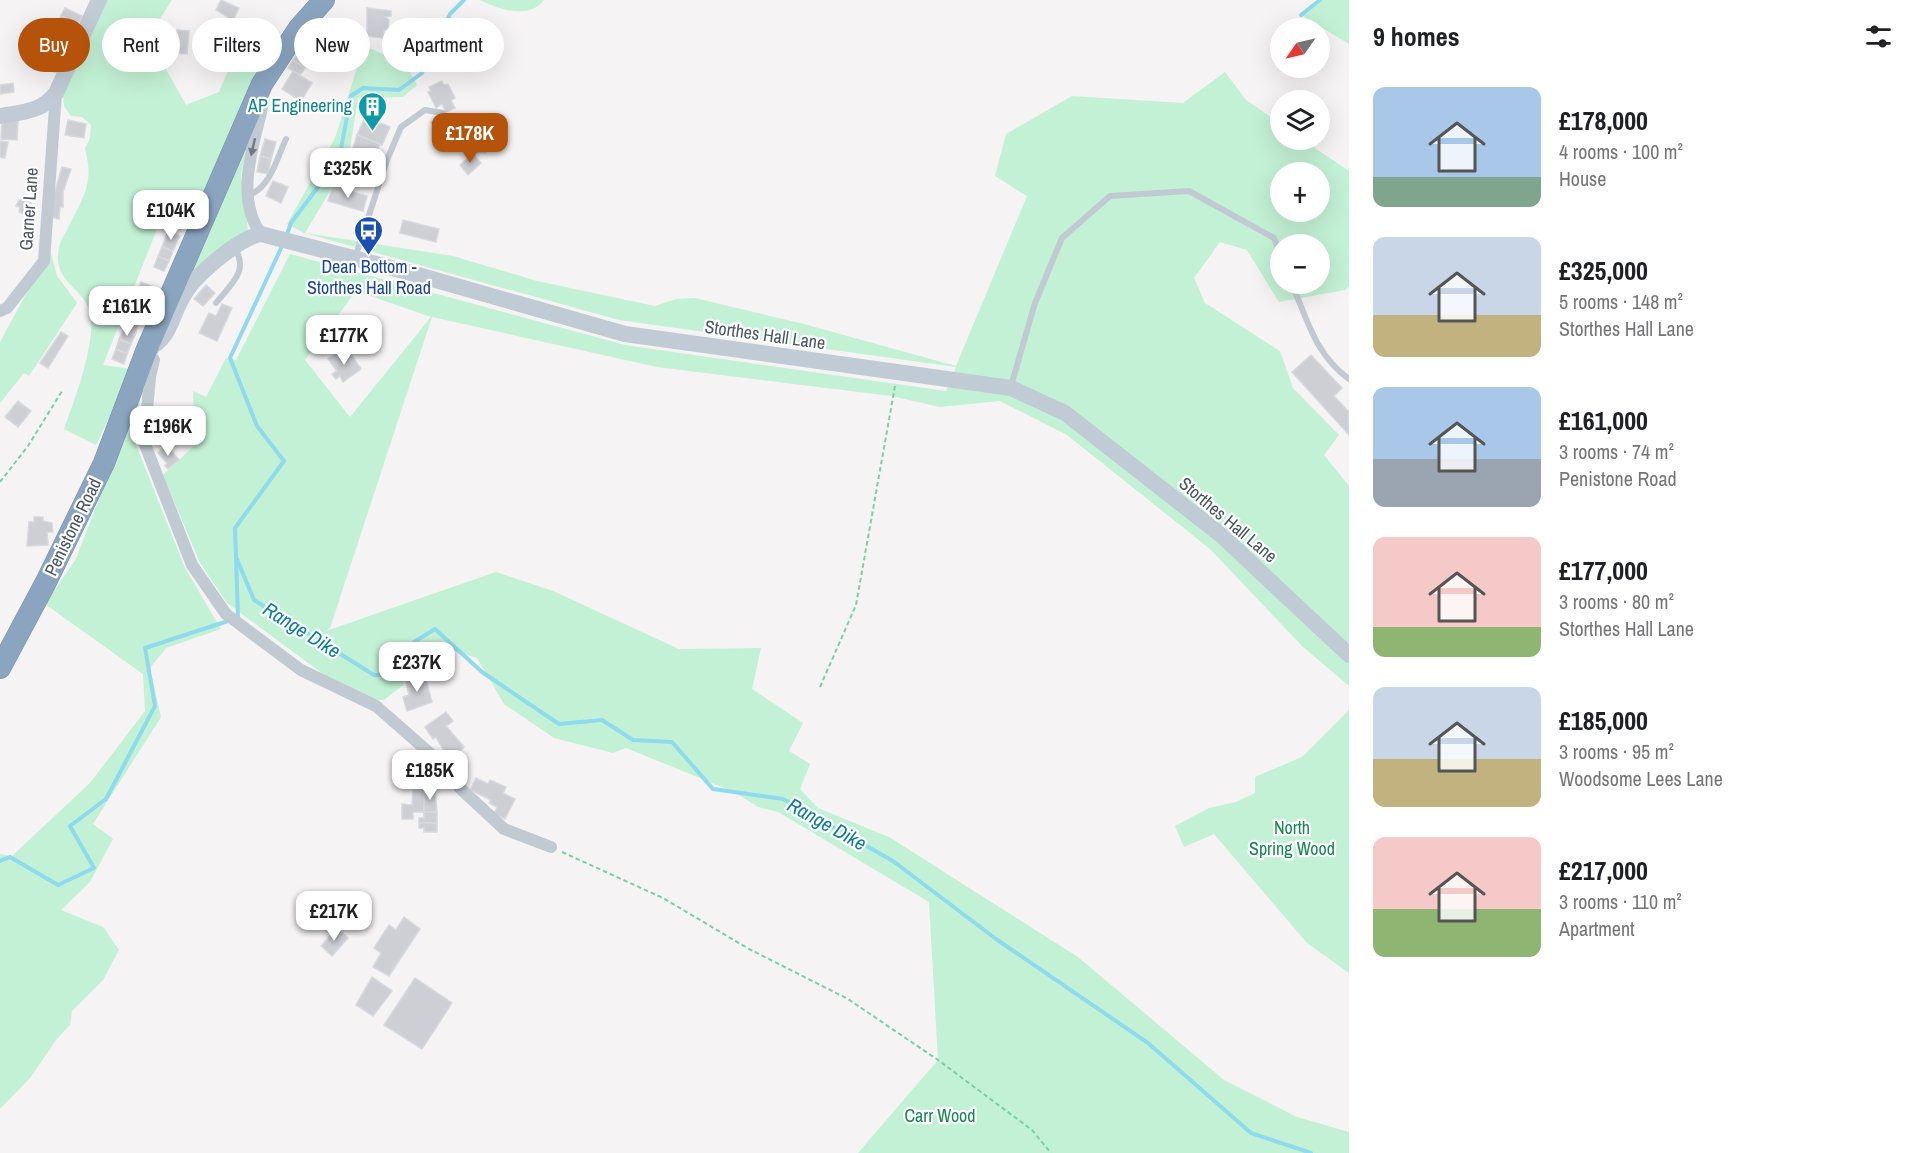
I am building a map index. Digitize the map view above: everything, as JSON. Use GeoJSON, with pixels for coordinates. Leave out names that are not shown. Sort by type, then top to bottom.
{"type":"FeatureCollection","features":[{"type":"Feature","properties":{"kind":"highway","name":"Penistone Road"},"geometry":{"type":"LineString","coordinates":[[1,665],[46,582],[104,463],[147,349],[259,90],[299,28],[324,0]]}},
{"type":"Feature","properties":{"kind":"street"},"geometry":{"type":"LineString","coordinates":[[0,116],[37,109],[50,102],[99,0]]}},
{"type":"Feature","properties":{"kind":"street"},"geometry":{"type":"LineString","coordinates":[[259,90],[263,104],[248,170],[249,195],[252,218],[266,236],[234,248],[192,284],[161,342],[147,349],[154,360],[150,377],[144,442],[192,565],[226,614],[301,670],[376,706],[433,756],[461,789],[504,829],[551,847]]}},
{"type":"Feature","properties":{"kind":"street","name":"Garner Lane"},"geometry":{"type":"LineString","coordinates":[[0,311],[7,308],[44,261],[56,93]]}},
{"type":"Feature","properties":{"kind":"street","name":"Storthes Hall Lane"},"geometry":{"type":"LineString","coordinates":[[266,236],[355,258],[625,333],[897,374],[1011,388],[1065,413],[1221,535],[1349,655]]}},
{"type":"Feature","properties":{"kind":"lane"},"geometry":{"type":"LineString","coordinates":[[355,258],[387,160],[401,127],[425,110],[443,113]]}},
{"type":"Feature","properties":{"kind":"lane"},"geometry":{"type":"LineString","coordinates":[[249,195],[259,192],[286,139]]}},
{"type":"Feature","properties":{"kind":"lane"},"geometry":{"type":"LineString","coordinates":[[1011,388],[1035,303],[1062,238],[1110,196],[1189,191],[1270,236]]}},
{"type":"Feature","properties":{"kind":"lane"},"geometry":{"type":"LineString","coordinates":[[216,303],[241,270],[242,259],[234,248]]}},
{"type":"Feature","properties":{"kind":"lane"},"geometry":{"type":"LineString","coordinates":[[1296,294],[1318,348],[1335,368],[1349,379]]}},
{"type":"Feature","properties":{"kind":"path"},"geometry":{"type":"LineString","coordinates":[[820,687],[856,605],[897,374]]}},
{"type":"Feature","properties":{"kind":"path"},"geometry":{"type":"LineString","coordinates":[[0,482],[28,446],[62,391]]}},
{"type":"Feature","properties":{"kind":"path"},"geometry":{"type":"LineString","coordinates":[[551,847],[663,898],[749,949],[848,999],[938,1060],[1032,1130],[1051,1153]]}},
{"type":"Feature","properties":{"kind":"green space"},"geometry":{"type":"Polygon","coordinates":[[[105,0],[172,0],[160,18],[102,18],[102,72],[168,72],[186,105],[219,92],[228,72],[261,72],[199,209],[165,209],[103,365],[132,369],[96,445],[64,429],[84,369],[91,335],[91,321],[85,302],[61,272],[58,256],[61,242],[78,209],[88,182],[88,161],[85,149],[90,138],[91,125],[82,117],[71,116],[64,106],[63,95],[73,72],[90,72],[90,34],[105,0]]]}},
{"type":"Feature","properties":{"kind":"green space"},"geometry":{"type":"Polygon","coordinates":[[[480,0],[544,0],[530,10],[513,11],[495,7],[480,0]]]}},
{"type":"Feature","properties":{"kind":"green space"},"geometry":{"type":"Polygon","coordinates":[[[1319,0],[1349,0],[1349,44],[1330,33],[1330,18],[1306,18],[1301,15],[1319,0]]]}},
{"type":"Feature","properties":{"kind":"green space","name":"Carr Wood"},"geometry":{"type":"Polygon","coordinates":[[[370,48],[382,54],[382,72],[410,72],[417,85],[403,97],[358,98],[348,161],[305,233],[453,256],[537,281],[655,306],[676,299],[695,298],[804,324],[956,366],[1027,196],[995,176],[1006,134],[1072,96],[1183,103],[1225,72],[1246,100],[1270,116],[1270,150],[1318,150],[1349,171],[1349,286],[1345,290],[1330,293],[1330,234],[1270,234],[1270,287],[1247,250],[1220,242],[1194,278],[1205,303],[1280,351],[1293,388],[1339,435],[1324,455],[1349,486],[1349,686],[1302,646],[1210,549],[1067,435],[1000,401],[940,407],[891,396],[657,367],[432,317],[330,628],[326,631],[496,572],[553,591],[679,649],[761,648],[752,689],[803,723],[789,751],[810,764],[800,789],[818,808],[889,837],[1078,957],[1224,1080],[1297,1117],[1349,1132],[1349,1153],[858,1153],[938,1060],[929,902],[778,812],[758,807],[734,792],[626,748],[613,753],[554,738],[504,704],[477,658],[449,649],[422,649],[410,659],[403,685],[384,700],[368,699],[338,685],[227,603],[200,563],[163,475],[195,445],[193,391],[206,397],[226,358],[236,360],[290,254],[625,345],[946,391],[956,367],[619,320],[304,233],[287,224],[335,138],[356,72],[370,72],[370,48]],[[356,291],[305,360],[350,417],[431,317],[356,291]]]}},
{"type":"Feature","properties":{"kind":"green space"},"geometry":{"type":"Polygon","coordinates":[[[250,130],[241,174],[248,230],[186,280],[250,130]]]}},
{"type":"Feature","properties":{"kind":"green space"},"geometry":{"type":"Polygon","coordinates":[[[50,250],[57,276],[77,303],[29,376],[24,373],[0,403],[0,342],[50,250]]]}},
{"type":"Feature","properties":{"kind":"green space"},"geometry":{"type":"Polygon","coordinates":[[[1274,294],[1323,294],[1279,302],[1274,294]]]}},
{"type":"Feature","properties":{"kind":"green space"},"geometry":{"type":"Polygon","coordinates":[[[141,389],[136,445],[185,568],[221,629],[166,648],[150,668],[161,717],[93,824],[113,839],[90,882],[61,910],[103,927],[119,950],[103,980],[72,1011],[70,1025],[56,1040],[30,1078],[0,1109],[0,854],[12,856],[90,783],[145,711],[143,674],[45,604],[76,559],[141,389]]]}},
{"type":"Feature","properties":{"kind":"green space","name":"North Spring Wood"},"geometry":{"type":"Polygon","coordinates":[[[1349,710],[1349,973],[1307,943],[1214,834],[1184,847],[1175,826],[1209,808],[1236,802],[1255,793],[1255,777],[1302,757],[1349,710]]]}},
{"type":"Feature","properties":{"kind":"building"},"geometry":{"type":"Polygon","coordinates":[[[221,0],[239,8],[234,18],[227,18],[216,10],[221,0]]]}},
{"type":"Feature","properties":{"kind":"building"},"geometry":{"type":"Polygon","coordinates":[[[65,8],[82,16],[81,18],[65,18],[61,16],[65,8]]]}},
{"type":"Feature","properties":{"kind":"building"},"geometry":{"type":"Polygon","coordinates":[[[367,8],[391,11],[391,16],[382,18],[382,38],[370,36],[370,18],[367,18],[367,8]]]}},
{"type":"Feature","properties":{"kind":"building"},"geometry":{"type":"Polygon","coordinates":[[[180,30],[189,31],[187,54],[180,53],[180,30]]]}},
{"type":"Feature","properties":{"kind":"building"},"geometry":{"type":"Polygon","coordinates":[[[293,60],[294,61],[294,72],[288,68],[293,60]]]}},
{"type":"Feature","properties":{"kind":"building"},"geometry":{"type":"Polygon","coordinates":[[[293,71],[312,83],[301,101],[282,89],[293,71]]]}},
{"type":"Feature","properties":{"kind":"building"},"geometry":{"type":"Polygon","coordinates":[[[442,81],[444,85],[448,84],[455,98],[451,100],[455,108],[446,112],[442,104],[436,108],[428,92],[431,91],[429,87],[442,81]]]}},
{"type":"Feature","properties":{"kind":"building"},"geometry":{"type":"Polygon","coordinates":[[[13,83],[14,92],[0,94],[0,85],[13,83]]]}},
{"type":"Feature","properties":{"kind":"building","name":"AP Engineering"},"geometry":{"type":"Polygon","coordinates":[[[365,117],[390,127],[382,145],[357,135],[365,117]]]}},
{"type":"Feature","properties":{"kind":"building"},"geometry":{"type":"Polygon","coordinates":[[[440,117],[458,145],[450,151],[431,122],[440,117]]]}},
{"type":"Feature","properties":{"kind":"building"},"geometry":{"type":"Polygon","coordinates":[[[475,119],[495,121],[494,132],[488,131],[486,153],[472,152],[475,119]]]}},
{"type":"Feature","properties":{"kind":"building"},"geometry":{"type":"Polygon","coordinates":[[[2,120],[18,121],[17,140],[1,139],[2,120]]]}},
{"type":"Feature","properties":{"kind":"building"},"geometry":{"type":"Polygon","coordinates":[[[68,120],[86,124],[84,138],[65,135],[68,120]]]}},
{"type":"Feature","properties":{"kind":"building"},"geometry":{"type":"Polygon","coordinates":[[[357,135],[380,144],[371,165],[359,161],[354,178],[345,175],[357,135]]]}},
{"type":"Feature","properties":{"kind":"building"},"geometry":{"type":"Polygon","coordinates":[[[265,139],[276,142],[271,159],[260,156],[265,139]]]}},
{"type":"Feature","properties":{"kind":"building"},"geometry":{"type":"Polygon","coordinates":[[[0,141],[8,142],[5,158],[0,157],[0,141]]]}},
{"type":"Feature","properties":{"kind":"building"},"geometry":{"type":"Polygon","coordinates":[[[473,154],[481,163],[468,175],[460,165],[473,154]]]}},
{"type":"Feature","properties":{"kind":"building"},"geometry":{"type":"Polygon","coordinates":[[[260,156],[271,159],[268,174],[257,172],[260,156]]]}},
{"type":"Feature","properties":{"kind":"building"},"geometry":{"type":"Polygon","coordinates":[[[62,167],[71,169],[63,192],[63,207],[60,207],[59,219],[48,216],[62,167]]]}},
{"type":"Feature","properties":{"kind":"building"},"geometry":{"type":"Polygon","coordinates":[[[273,181],[288,187],[281,203],[266,196],[273,181]]]}},
{"type":"Feature","properties":{"kind":"building"},"geometry":{"type":"Polygon","coordinates":[[[333,186],[367,196],[363,211],[328,201],[333,186]]]}},
{"type":"Feature","properties":{"kind":"building"},"geometry":{"type":"Polygon","coordinates":[[[23,199],[31,203],[26,215],[19,212],[20,207],[16,206],[19,200],[23,199]]]}},
{"type":"Feature","properties":{"kind":"building"},"geometry":{"type":"Polygon","coordinates":[[[403,220],[439,229],[436,242],[400,233],[403,220]]]}},
{"type":"Feature","properties":{"kind":"building"},"geometry":{"type":"Polygon","coordinates":[[[168,231],[180,236],[173,251],[162,247],[168,231]]]}},
{"type":"Feature","properties":{"kind":"building"},"geometry":{"type":"Polygon","coordinates":[[[162,247],[173,251],[169,261],[158,256],[162,247]]]}},
{"type":"Feature","properties":{"kind":"building"},"geometry":{"type":"Polygon","coordinates":[[[158,256],[169,261],[164,271],[154,267],[158,256]]]}},
{"type":"Feature","properties":{"kind":"building"},"geometry":{"type":"Polygon","coordinates":[[[141,282],[156,288],[152,298],[138,292],[141,282]]]}},
{"type":"Feature","properties":{"kind":"building"},"geometry":{"type":"Polygon","coordinates":[[[206,285],[215,293],[203,306],[194,299],[206,285]]]}},
{"type":"Feature","properties":{"kind":"building"},"geometry":{"type":"Polygon","coordinates":[[[138,292],[152,298],[148,307],[134,301],[138,292]]]}},
{"type":"Feature","properties":{"kind":"building"},"geometry":{"type":"Polygon","coordinates":[[[222,304],[232,308],[217,341],[199,333],[209,313],[216,316],[222,304]]]}},
{"type":"Feature","properties":{"kind":"building"},"geometry":{"type":"Polygon","coordinates":[[[131,310],[143,315],[138,325],[127,321],[131,310]]]}},
{"type":"Feature","properties":{"kind":"building"},"geometry":{"type":"Polygon","coordinates":[[[127,321],[138,325],[135,335],[123,331],[127,321]]]}},
{"type":"Feature","properties":{"kind":"building"},"geometry":{"type":"Polygon","coordinates":[[[123,331],[135,335],[131,344],[119,339],[123,331]]]}},
{"type":"Feature","properties":{"kind":"building"},"geometry":{"type":"Polygon","coordinates":[[[61,332],[68,336],[48,368],[40,363],[61,332]]]}},
{"type":"Feature","properties":{"kind":"building"},"geometry":{"type":"Polygon","coordinates":[[[119,339],[131,344],[127,354],[116,349],[119,339]]]}},
{"type":"Feature","properties":{"kind":"building"},"geometry":{"type":"Polygon","coordinates":[[[116,349],[127,354],[124,364],[112,359],[116,349]]]}},
{"type":"Feature","properties":{"kind":"building"},"geometry":{"type":"Polygon","coordinates":[[[341,350],[346,357],[351,354],[361,369],[343,382],[340,376],[336,379],[332,374],[337,371],[328,359],[341,350]]]}},
{"type":"Feature","properties":{"kind":"building"},"geometry":{"type":"Polygon","coordinates":[[[1311,355],[1342,388],[1334,396],[1349,412],[1349,435],[1292,372],[1311,355]]]}},
{"type":"Feature","properties":{"kind":"building"},"geometry":{"type":"Polygon","coordinates":[[[18,401],[31,411],[18,427],[5,417],[18,401]]]}},
{"type":"Feature","properties":{"kind":"building"},"geometry":{"type":"Polygon","coordinates":[[[166,445],[179,460],[168,469],[165,466],[167,463],[158,453],[166,445]]]}},
{"type":"Feature","properties":{"kind":"building"},"geometry":{"type":"Polygon","coordinates":[[[34,517],[43,517],[43,521],[52,523],[53,532],[47,532],[48,545],[27,546],[29,522],[34,522],[34,517]]]}},
{"type":"Feature","properties":{"kind":"building"},"geometry":{"type":"Polygon","coordinates":[[[417,676],[418,678],[425,676],[432,702],[407,711],[403,697],[409,695],[405,679],[417,676]]]}},
{"type":"Feature","properties":{"kind":"building"},"geometry":{"type":"Polygon","coordinates":[[[446,712],[453,721],[446,726],[464,747],[450,761],[436,737],[433,739],[425,727],[446,712]]]}},
{"type":"Feature","properties":{"kind":"building"},"geometry":{"type":"Polygon","coordinates":[[[476,778],[488,784],[490,780],[506,787],[503,793],[515,799],[505,819],[494,814],[497,807],[489,803],[491,800],[470,790],[476,778]]]}},
{"type":"Feature","properties":{"kind":"building"},"geometry":{"type":"Polygon","coordinates":[[[413,790],[424,790],[424,812],[413,812],[413,819],[402,819],[402,804],[412,805],[413,790]]]}},
{"type":"Feature","properties":{"kind":"building"},"geometry":{"type":"Polygon","coordinates":[[[424,790],[435,790],[437,812],[424,812],[424,790]]]}},
{"type":"Feature","properties":{"kind":"building"},"geometry":{"type":"Polygon","coordinates":[[[424,812],[437,812],[437,823],[419,823],[419,818],[424,818],[424,812]]]}},
{"type":"Feature","properties":{"kind":"building"},"geometry":{"type":"Polygon","coordinates":[[[419,823],[437,823],[437,832],[424,832],[424,828],[419,828],[419,823]]]}},
{"type":"Feature","properties":{"kind":"building"},"geometry":{"type":"Polygon","coordinates":[[[404,917],[420,929],[389,976],[373,967],[381,953],[374,948],[389,925],[396,930],[404,917]]]}},
{"type":"Feature","properties":{"kind":"building"},"geometry":{"type":"Polygon","coordinates":[[[337,928],[348,938],[332,956],[321,946],[337,928]]]}},
{"type":"Feature","properties":{"kind":"building"},"geometry":{"type":"Polygon","coordinates":[[[372,977],[392,991],[373,1016],[356,1005],[372,977]]]}},
{"type":"Feature","properties":{"kind":"building"},"geometry":{"type":"Polygon","coordinates":[[[415,978],[452,1003],[422,1049],[384,1025],[415,978]]]}},
{"type":"Feature","properties":{"kind":"waterway"},"geometry":{"type":"LineString","coordinates":[[286,237],[291,223],[339,159],[351,96],[363,88],[399,90],[422,73],[450,14],[464,0]]}},
{"type":"Feature","properties":{"kind":"waterway"},"geometry":{"type":"LineString","coordinates":[[1301,15],[1320,0]]}},
{"type":"Feature","properties":{"kind":"waterway"},"geometry":{"type":"LineString","coordinates":[[236,618],[238,618],[235,528],[284,461],[257,426],[230,358],[283,244]]}},
{"type":"Feature","properties":{"kind":"waterway","name":"Range Dike"},"geometry":{"type":"LineString","coordinates":[[236,557],[254,600],[374,675],[398,675],[414,642],[435,629],[482,672],[559,724],[602,720],[633,740],[672,742],[713,789],[783,799],[893,861],[996,939],[1148,1043],[1251,1133],[1311,1153]]}},
{"type":"Feature","properties":{"kind":"waterway"},"geometry":{"type":"LineString","coordinates":[[0,861],[10,857],[58,885],[94,868],[70,826],[106,799],[155,706],[145,648],[228,621]]}},
{"type":"Feature","properties":{"kind":"place","name":"AP Engineering"},"geometry":{"type":"Point","coordinates":[373,132]}},
{"type":"Feature","properties":{"kind":"place","name":"Dean Bottom - Storthes Hall Road"},"geometry":{"type":"Point","coordinates":[369,256]}}]}
